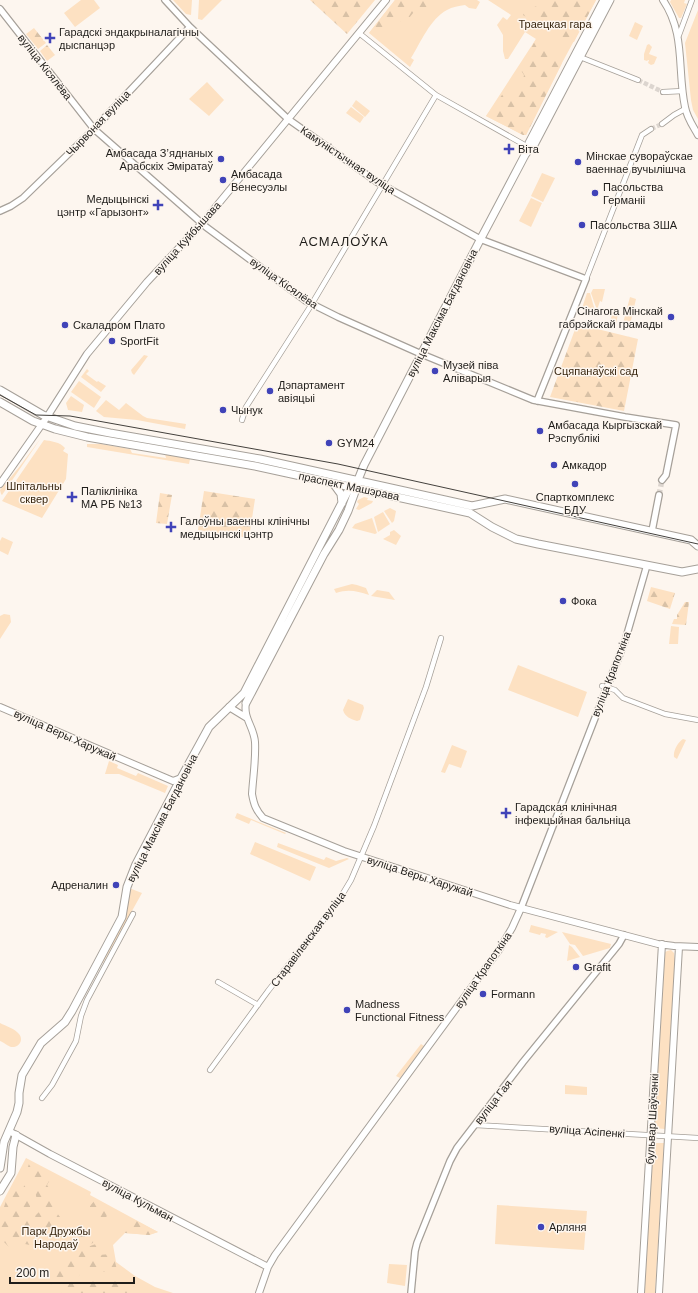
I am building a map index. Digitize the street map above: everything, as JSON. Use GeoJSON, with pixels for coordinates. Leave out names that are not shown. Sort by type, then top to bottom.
{"type":"FeatureCollection","features":[{"type":"Feature","properties":{"kind":"main road","name":"вуліца Куйбышава"},"geometry":{"type":"LineString","coordinates":[[0,484],[47,417],[87,354],[147,282],[202,223],[386,0]]}},
{"type":"Feature","properties":{"kind":"main road","name":"вуліца Максіма Багдановіча"},"geometry":{"type":"LineString","coordinates":[[530,148],[529,143],[604,0]]}},
{"type":"Feature","properties":{"kind":"main road","name":"вуліца Максіма Багдановіча"},"geometry":{"type":"LineString","coordinates":[[246,703],[342,503],[358,480],[377,439],[480,239],[530,148],[534,145],[610,0]]}},
{"type":"Feature","properties":{"kind":"main road"},"geometry":{"type":"LineString","coordinates":[[663,0],[669,10],[678,35],[686,109],[689,119],[698,135]]}},
{"type":"Feature","properties":{"kind":"main road","name":"праспект Машэрава"},"geometry":{"type":"LineString","coordinates":[[0,390],[47,417],[95,430],[260,459],[358,480],[467,509],[470,513],[492,527],[516,539],[682,572],[698,570]]}},
{"type":"Feature","properties":{"kind":"main road","name":"праспект Машэрава"},"geometry":{"type":"LineString","coordinates":[[0,402],[33,421],[92,438],[254,466],[353,488],[467,509],[472,506],[505,499],[691,540],[698,546]]}},
{"type":"Feature","properties":{"kind":"main road"},"geometry":{"type":"LineString","coordinates":[[182,453],[188,450],[183,445]]}},
{"type":"Feature","properties":{"kind":"main road"},"geometry":{"type":"LineString","coordinates":[[254,466],[253,461],[260,459]]}},
{"type":"Feature","properties":{"kind":"main road"},"geometry":{"type":"LineString","coordinates":[[333,483],[341,494],[342,503]]}},
{"type":"Feature","properties":{"kind":"main road","name":"вуліца Максіма Багдановіча"},"geometry":{"type":"LineString","coordinates":[[0,1168],[4,1142],[17,1112],[22,1075],[40,1043],[65,1022],[72,1011],[122,917],[127,887],[136,864],[175,789],[209,727],[244,693],[295,602],[339,530],[348,511],[353,488]]}},
{"type":"Feature","properties":{"kind":"main road","name":"вуліца Веры Харужай"},"geometry":{"type":"LineString","coordinates":[[246,703],[245,712],[252,728],[255,741],[252,794],[256,809],[263,818],[360,856],[521,908],[662,944],[679,947],[698,947]]}},
{"type":"Feature","properties":{"kind":"main road","name":"вуліца Веры Харужай"},"geometry":{"type":"LineString","coordinates":[[0,707],[174,781],[181,778]]}},
{"type":"Feature","properties":{"kind":"main road"},"geometry":{"type":"LineString","coordinates":[[229,707],[247,718]]}},
{"type":"Feature","properties":{"kind":"main road","name":"вуліца Веры Харужай"},"geometry":{"type":"LineString","coordinates":[[130,763],[169,782],[175,789]]}},
{"type":"Feature","properties":{"kind":"main road","name":"вуліца Крапоткіна"},"geometry":{"type":"LineString","coordinates":[[259,1293],[268,1267],[285,1242],[499,950],[512,928],[521,908]]}},
{"type":"Feature","properties":{"kind":"main road","name":"бульвар Шаўчэнкі"},"geometry":{"type":"LineString","coordinates":[[641,1293],[662,944]]}},
{"type":"Feature","properties":{"kind":"main road","name":"бульвар Шаўчэнкі"},"geometry":{"type":"LineString","coordinates":[[658,1293],[679,947]]}},
{"type":"Feature","properties":{"kind":"main road","name":"вуліца Кульман"},"geometry":{"type":"LineString","coordinates":[[9,1131],[50,1154],[268,1267]]}},
{"type":"Feature","properties":{"kind":"main road"},"geometry":{"type":"LineString","coordinates":[[0,1191],[11,1173],[13,1147],[16,1135]]}},
{"type":"Feature","properties":{"kind":"street","name":"Камуністычная вуліца"},"geometry":{"type":"LineString","coordinates":[[164,0],[190,27],[288,119],[382,185],[480,239],[586,279]]}},
{"type":"Feature","properties":{"kind":"street"},"geometry":{"type":"LineString","coordinates":[[678,35],[692,0]]}},
{"type":"Feature","properties":{"kind":"street","name":"вуліца Кісялёва"},"geometry":{"type":"LineString","coordinates":[[0,9],[94,129],[202,223],[274,278],[312,304],[422,354],[537,402],[676,425],[666,474],[662,480]]}},
{"type":"Feature","properties":{"kind":"street","name":"Чырвоная вуліца"},"geometry":{"type":"LineString","coordinates":[[0,211],[23,198],[94,129],[190,27]]}},
{"type":"Feature","properties":{"kind":"street"},"geometry":{"type":"LineString","coordinates":[[359,33],[436,95],[530,148]]}},
{"type":"Feature","properties":{"kind":"street"},"geometry":{"type":"LineString","coordinates":[[580,57],[638,80]]}},
{"type":"Feature","properties":{"kind":"street"},"geometry":{"type":"LineString","coordinates":[[663,92],[683,91]]}},
{"type":"Feature","properties":{"kind":"street"},"geometry":{"type":"LineString","coordinates":[[242,420],[246,407],[312,304],[436,95]]}},
{"type":"Feature","properties":{"kind":"street"},"geometry":{"type":"LineString","coordinates":[[662,124],[674,115],[686,109]]}},
{"type":"Feature","properties":{"kind":"street"},"geometry":{"type":"LineString","coordinates":[[537,402],[642,135],[651,129]]}},
{"type":"Feature","properties":{"kind":"street"},"geometry":{"type":"LineString","coordinates":[[652,531],[659,495]]}},
{"type":"Feature","properties":{"kind":"street","name":"вуліца Крапоткіна"},"geometry":{"type":"LineString","coordinates":[[521,908],[604,687],[625,641],[647,565]]}},
{"type":"Feature","properties":{"kind":"street","name":"Старавіленская вуліца"},"geometry":{"type":"LineString","coordinates":[[210,1070],[339,900],[350,880],[374,826],[426,687],[441,638]]}},
{"type":"Feature","properties":{"kind":"street"},"geometry":{"type":"LineString","coordinates":[[604,687],[615,690],[623,698],[665,714],[698,720]]}},
{"type":"Feature","properties":{"kind":"street"},"geometry":{"type":"LineString","coordinates":[[42,1098],[52,1085],[76,1041],[84,1006],[133,914]]}},
{"type":"Feature","properties":{"kind":"street","name":"вуліца Гая"},"geometry":{"type":"LineString","coordinates":[[411,1293],[417,1243],[450,1161],[462,1140],[619,944],[624,935]]}},
{"type":"Feature","properties":{"kind":"street"},"geometry":{"type":"LineString","coordinates":[[218,982],[258,1005]]}},
{"type":"Feature","properties":{"kind":"street","name":"вуліца Асіпенкі"},"geometry":{"type":"LineString","coordinates":[[475,1125],[698,1138]]}},
{"type":"Feature","properties":{"kind":"green space"},"geometry":{"type":"Polygon","coordinates":[[[81,0],[94,0],[100,8],[75,27],[64,13],[81,0]]]}},
{"type":"Feature","properties":{"kind":"green space"},"geometry":{"type":"Polygon","coordinates":[[[173,0],[192,0],[191,15],[186,14],[173,0]]]}},
{"type":"Feature","properties":{"kind":"green space"},"geometry":{"type":"Polygon","coordinates":[[[199,0],[222,0],[202,20],[198,19],[199,0]]]}},
{"type":"Feature","properties":{"kind":"green space"},"geometry":{"type":"Polygon","coordinates":[[[310,0],[375,0],[347,34],[310,0]]]}},
{"type":"Feature","properties":{"kind":"green space"},"geometry":{"type":"Polygon","coordinates":[[[395,0],[477,0],[480,2],[476,9],[469,8],[465,5],[451,8],[441,14],[422,38],[411,58],[414,60],[410,67],[369,33],[395,0]]]}},
{"type":"Feature","properties":{"kind":"green space"},"geometry":{"type":"Polygon","coordinates":[[[395,0],[443,0],[434,10],[418,7],[409,18],[369,33],[395,0]]]}},
{"type":"Feature","properties":{"kind":"green space","name":"Траецкая гара"},"geometry":{"type":"Polygon","coordinates":[[[488,0],[596,0],[526,135],[523,135],[486,116],[536,39],[525,32],[508,59],[505,59],[503,51],[503,35],[497,25],[503,17],[507,20],[511,15],[488,0]]]}},
{"type":"Feature","properties":{"kind":"green space"},"geometry":{"type":"Polygon","coordinates":[[[554,0],[596,0],[574,42],[565,42],[523,15],[526,10],[554,0]]]}},
{"type":"Feature","properties":{"kind":"green space"},"geometry":{"type":"Polygon","coordinates":[[[671,0],[685,0],[684,3],[687,4],[681,18],[679,18],[670,2],[671,0]]]}},
{"type":"Feature","properties":{"kind":"green space"},"geometry":{"type":"Polygon","coordinates":[[[698,10],[698,119],[693,110],[691,100],[685,43],[698,10]]]}},
{"type":"Feature","properties":{"kind":"green space"},"geometry":{"type":"Polygon","coordinates":[[[635,22],[643,26],[637,40],[629,36],[635,22]]]}},
{"type":"Feature","properties":{"kind":"green space"},"geometry":{"type":"Polygon","coordinates":[[[34,28],[46,43],[38,49],[26,34],[34,28]]]}},
{"type":"Feature","properties":{"kind":"green space"},"geometry":{"type":"Polygon","coordinates":[[[536,39],[557,52],[562,63],[526,135],[523,135],[486,116],[505,91],[514,90],[522,85],[524,75],[520,69],[536,39]]]}},
{"type":"Feature","properties":{"kind":"green space"},"geometry":{"type":"Polygon","coordinates":[[[649,44],[652,47],[649,54],[657,57],[654,64],[651,65],[648,63],[649,60],[644,60],[644,54],[647,45],[649,44]]]}},
{"type":"Feature","properties":{"kind":"green space"},"geometry":{"type":"Polygon","coordinates":[[[47,45],[55,55],[47,61],[40,51],[47,45]]]}},
{"type":"Feature","properties":{"kind":"green space"},"geometry":{"type":"Polygon","coordinates":[[[207,82],[224,100],[209,116],[189,99],[207,82]]]}},
{"type":"Feature","properties":{"kind":"green space"},"geometry":{"type":"Polygon","coordinates":[[[356,100],[370,111],[365,117],[352,106],[356,100]]]}},
{"type":"Feature","properties":{"kind":"green space"},"geometry":{"type":"Polygon","coordinates":[[[351,107],[364,117],[360,123],[346,113],[351,107]]]}},
{"type":"Feature","properties":{"kind":"green space"},"geometry":{"type":"Polygon","coordinates":[[[542,173],[555,178],[543,202],[531,196],[542,173]]]}},
{"type":"Feature","properties":{"kind":"green space"},"geometry":{"type":"Polygon","coordinates":[[[531,198],[542,203],[531,227],[519,221],[531,198]]]}},
{"type":"Feature","properties":{"kind":"green space"},"geometry":{"type":"Polygon","coordinates":[[[593,289],[605,289],[602,302],[600,301],[597,310],[591,293],[593,289]]]}},
{"type":"Feature","properties":{"kind":"green space"},"geometry":{"type":"Polygon","coordinates":[[[587,293],[590,293],[595,311],[585,312],[585,309],[582,308],[587,293]]]}},
{"type":"Feature","properties":{"kind":"green space"},"geometry":{"type":"Polygon","coordinates":[[[630,297],[636,299],[629,329],[622,327],[630,297]]]}},
{"type":"Feature","properties":{"kind":"green space"},"geometry":{"type":"Polygon","coordinates":[[[613,309],[619,310],[615,328],[609,327],[613,309]]]}},
{"type":"Feature","properties":{"kind":"green space","name":"Сцяпанаўскі сад"},"geometry":{"type":"Polygon","coordinates":[[[577,324],[638,339],[624,411],[550,397],[577,324]]]}},
{"type":"Feature","properties":{"kind":"green space"},"geometry":{"type":"Polygon","coordinates":[[[144,355],[148,356],[134,375],[131,370],[144,355]]]}},
{"type":"Feature","properties":{"kind":"green space"},"geometry":{"type":"Polygon","coordinates":[[[87,369],[89,371],[86,374],[97,382],[98,381],[106,386],[101,392],[81,377],[87,369]]]}},
{"type":"Feature","properties":{"kind":"green space"},"geometry":{"type":"Polygon","coordinates":[[[79,381],[101,397],[94,408],[71,392],[79,381]]]}},
{"type":"Feature","properties":{"kind":"green space"},"geometry":{"type":"Polygon","coordinates":[[[71,396],[84,405],[82,412],[68,410],[66,403],[71,396]]]}},
{"type":"Feature","properties":{"kind":"green space"},"geometry":{"type":"Polygon","coordinates":[[[106,400],[119,410],[126,403],[147,418],[186,424],[185,429],[137,420],[104,417],[96,411],[106,400]]]}},
{"type":"Feature","properties":{"kind":"green space"},"geometry":{"type":"Polygon","coordinates":[[[41,438],[2,495],[0,490],[41,438]]]}},
{"type":"Feature","properties":{"kind":"green space","name":"Шпітальны сквер"},"geometry":{"type":"Polygon","coordinates":[[[44,440],[61,444],[65,448],[63,451],[68,454],[66,479],[42,518],[2,501],[44,440]]]}},
{"type":"Feature","properties":{"kind":"green space"},"geometry":{"type":"Polygon","coordinates":[[[87,444],[101,444],[130,449],[132,453],[166,458],[165,454],[190,459],[189,464],[87,447],[87,444]]]}},
{"type":"Feature","properties":{"kind":"green space"},"geometry":{"type":"Polygon","coordinates":[[[204,491],[255,499],[249,538],[198,530],[204,491]]]}},
{"type":"Feature","properties":{"kind":"green space"},"geometry":{"type":"Polygon","coordinates":[[[160,493],[172,495],[167,524],[156,523],[160,493]]]}},
{"type":"Feature","properties":{"kind":"green space"},"geometry":{"type":"Polygon","coordinates":[[[364,497],[368,498],[367,500],[373,501],[372,503],[359,510],[356,509],[359,504],[357,502],[358,500],[364,497]]]}},
{"type":"Feature","properties":{"kind":"green space"},"geometry":{"type":"Polygon","coordinates":[[[390,508],[396,511],[394,521],[392,523],[384,511],[390,508]]]}},
{"type":"Feature","properties":{"kind":"green space"},"geometry":{"type":"Polygon","coordinates":[[[383,512],[390,524],[378,532],[374,517],[383,512]]]}},
{"type":"Feature","properties":{"kind":"green space"},"geometry":{"type":"Polygon","coordinates":[[[372,518],[377,533],[375,534],[352,528],[355,524],[372,518]]]}},
{"type":"Feature","properties":{"kind":"green space"},"geometry":{"type":"Polygon","coordinates":[[[394,530],[401,536],[396,545],[383,539],[390,535],[390,532],[394,530]]]}},
{"type":"Feature","properties":{"kind":"green space"},"geometry":{"type":"Polygon","coordinates":[[[2,537],[13,542],[8,555],[0,551],[0,541],[2,537]]]}},
{"type":"Feature","properties":{"kind":"green space"},"geometry":{"type":"Polygon","coordinates":[[[352,584],[366,588],[369,595],[352,591],[336,593],[334,589],[352,584]]]}},
{"type":"Feature","properties":{"kind":"green space"},"geometry":{"type":"Polygon","coordinates":[[[651,587],[675,593],[670,609],[647,601],[651,587]]]}},
{"type":"Feature","properties":{"kind":"green space"},"geometry":{"type":"Polygon","coordinates":[[[377,590],[389,592],[395,600],[371,596],[377,590]]]}},
{"type":"Feature","properties":{"kind":"green space"},"geometry":{"type":"Polygon","coordinates":[[[685,602],[689,602],[686,625],[672,624],[674,619],[677,619],[677,615],[685,602]]]}},
{"type":"Feature","properties":{"kind":"green space"},"geometry":{"type":"Polygon","coordinates":[[[4,614],[10,615],[11,622],[0,639],[0,616],[4,614]]]}},
{"type":"Feature","properties":{"kind":"green space"},"geometry":{"type":"Polygon","coordinates":[[[671,626],[679,627],[678,644],[669,644],[671,626]]]}},
{"type":"Feature","properties":{"kind":"green space"},"geometry":{"type":"Polygon","coordinates":[[[518,665],[587,692],[578,717],[508,690],[518,665]]]}},
{"type":"Feature","properties":{"kind":"green space"},"geometry":{"type":"Polygon","coordinates":[[[348,699],[363,705],[364,708],[360,720],[357,721],[350,718],[344,712],[343,710],[348,699]]]}},
{"type":"Feature","properties":{"kind":"green space"},"geometry":{"type":"Polygon","coordinates":[[[683,739],[686,740],[677,759],[674,757],[674,752],[678,744],[683,739]]]}},
{"type":"Feature","properties":{"kind":"green space"},"geometry":{"type":"Polygon","coordinates":[[[452,745],[467,751],[461,768],[449,764],[445,773],[441,772],[452,745]]]}},
{"type":"Feature","properties":{"kind":"green space"},"geometry":{"type":"Polygon","coordinates":[[[109,761],[118,765],[117,768],[136,776],[138,773],[168,786],[165,793],[119,774],[105,774],[109,761]]]}},
{"type":"Feature","properties":{"kind":"green space"},"geometry":{"type":"Polygon","coordinates":[[[237,813],[286,833],[285,834],[251,820],[249,824],[235,818],[237,813]]]}},
{"type":"Feature","properties":{"kind":"green space"},"geometry":{"type":"Polygon","coordinates":[[[255,842],[316,867],[310,881],[250,854],[255,842]]]}},
{"type":"Feature","properties":{"kind":"green space"},"geometry":{"type":"Polygon","coordinates":[[[278,843],[324,860],[326,857],[336,861],[347,858],[349,859],[329,868],[277,847],[278,843]]]}},
{"type":"Feature","properties":{"kind":"green space"},"geometry":{"type":"Polygon","coordinates":[[[129,888],[142,893],[103,963],[101,962],[125,918],[129,888]]]}},
{"type":"Feature","properties":{"kind":"green space"},"geometry":{"type":"Polygon","coordinates":[[[531,925],[558,932],[547,938],[545,937],[546,934],[541,933],[540,935],[529,932],[531,925]]]}},
{"type":"Feature","properties":{"kind":"green space"},"geometry":{"type":"Polygon","coordinates":[[[562,932],[611,944],[610,948],[583,956],[575,945],[570,944],[562,932]]]}},
{"type":"Feature","properties":{"kind":"green space"},"geometry":{"type":"Polygon","coordinates":[[[569,945],[572,947],[580,957],[567,961],[569,945]]]}},
{"type":"Feature","properties":{"kind":"green space"},"geometry":{"type":"Polygon","coordinates":[[[671,950],[674,953],[675,961],[665,1129],[654,1128],[664,953],[671,950]]]}},
{"type":"Feature","properties":{"kind":"green space"},"geometry":{"type":"Polygon","coordinates":[[[0,1023],[13,1029],[19,1034],[21,1041],[18,1045],[11,1047],[0,1041],[0,1023]]]}},
{"type":"Feature","properties":{"kind":"green space"},"geometry":{"type":"Polygon","coordinates":[[[421,1044],[424,1046],[400,1078],[396,1076],[421,1044]]]}},
{"type":"Feature","properties":{"kind":"green space"},"geometry":{"type":"Polygon","coordinates":[[[565,1085],[587,1087],[587,1095],[565,1094],[565,1085]]]}},
{"type":"Feature","properties":{"kind":"green space"},"geometry":{"type":"Polygon","coordinates":[[[653,1143],[664,1143],[655,1293],[644,1293],[653,1143]]]}},
{"type":"Feature","properties":{"kind":"green space","name":"Парк Дружбы Народаў"},"geometry":{"type":"Polygon","coordinates":[[[26,1158],[91,1192],[90,1195],[158,1232],[149,1235],[125,1233],[113,1245],[116,1262],[135,1276],[155,1287],[173,1293],[0,1293],[0,1207],[26,1158]]]}},
{"type":"Feature","properties":{"kind":"green space"},"geometry":{"type":"Polygon","coordinates":[[[29,1164],[51,1178],[47,1185],[54,1196],[53,1208],[60,1217],[58,1226],[61,1234],[68,1237],[66,1243],[58,1245],[46,1243],[35,1216],[39,1212],[35,1191],[26,1172],[29,1164]]]}},
{"type":"Feature","properties":{"kind":"green space"},"geometry":{"type":"Polygon","coordinates":[[[19,1177],[27,1190],[30,1205],[28,1241],[42,1247],[36,1249],[25,1244],[18,1249],[11,1249],[0,1238],[0,1214],[19,1177]]]}},
{"type":"Feature","properties":{"kind":"green space"},"geometry":{"type":"Polygon","coordinates":[[[95,1200],[108,1207],[105,1221],[99,1221],[97,1223],[89,1215],[90,1206],[95,1200]]]}},
{"type":"Feature","properties":{"kind":"green space","name":"Арляня"},"geometry":{"type":"Polygon","coordinates":[[[497,1205],[587,1211],[584,1250],[495,1244],[497,1205]]]}},
{"type":"Feature","properties":{"kind":"green space"},"geometry":{"type":"Polygon","coordinates":[[[135,1220],[158,1232],[149,1235],[125,1233],[128,1222],[135,1220]]]}},
{"type":"Feature","properties":{"kind":"green space"},"geometry":{"type":"Polygon","coordinates":[[[91,1228],[94,1236],[93,1243],[78,1248],[72,1246],[70,1240],[71,1237],[80,1229],[91,1228]]]}},
{"type":"Feature","properties":{"kind":"green space"},"geometry":{"type":"Polygon","coordinates":[[[96,1244],[99,1255],[111,1254],[114,1258],[117,1270],[115,1272],[96,1272],[90,1274],[87,1272],[85,1265],[80,1264],[79,1259],[72,1253],[74,1248],[83,1251],[87,1247],[96,1244]]]}},
{"type":"Feature","properties":{"kind":"green space"},"geometry":{"type":"Polygon","coordinates":[[[73,1258],[79,1266],[79,1276],[51,1285],[51,1279],[54,1272],[64,1263],[66,1259],[73,1258]]]}},
{"type":"Feature","properties":{"kind":"green space"},"geometry":{"type":"Polygon","coordinates":[[[389,1264],[407,1265],[405,1286],[387,1283],[389,1264]]]}},
{"type":"Feature","properties":{"kind":"green space"},"geometry":{"type":"Polygon","coordinates":[[[99,1277],[115,1277],[117,1282],[124,1285],[127,1281],[140,1293],[61,1293],[62,1285],[77,1280],[99,1277]]]}},
{"type":"Feature","properties":{"kind":"tunnel"},"geometry":{"type":"LineString","coordinates":[[638,80],[663,92]]}},
{"type":"Feature","properties":{"kind":"tunnel"},"geometry":{"type":"LineString","coordinates":[[651,129],[662,124]]}},
{"type":"Feature","properties":{"kind":"tunnel"},"geometry":{"type":"LineString","coordinates":[[659,495],[662,480]]}},
{"type":"Feature","properties":{"kind":"tram line"},"geometry":{"type":"LineString","coordinates":[[0,395],[36,415],[70,416],[338,464],[698,544]]}},
{"type":"Feature","properties":{"kind":"place","name":"Гарадскі эндакрыналагічны дыспанцэр"},"geometry":{"type":"Point","coordinates":[50,38]}},
{"type":"Feature","properties":{"kind":"place","name":"Віта"},"geometry":{"type":"Point","coordinates":[509,149]}},
{"type":"Feature","properties":{"kind":"place","name":"Амбасада Зʼяднаных Арабскіх Эміратаў"},"geometry":{"type":"Point","coordinates":[221,159]}},
{"type":"Feature","properties":{"kind":"place","name":"Мінскае сувораўскае ваеннае вучылішча"},"geometry":{"type":"Point","coordinates":[578,162]}},
{"type":"Feature","properties":{"kind":"place","name":"Амбасада Венесуэлы"},"geometry":{"type":"Point","coordinates":[223,180]}},
{"type":"Feature","properties":{"kind":"place","name":"Пасольства Германіі"},"geometry":{"type":"Point","coordinates":[595,193]}},
{"type":"Feature","properties":{"kind":"place","name":"Медыцынскі цэнтр «Гарызонт»"},"geometry":{"type":"Point","coordinates":[158,205]}},
{"type":"Feature","properties":{"kind":"place","name":"Пасольства ЗША"},"geometry":{"type":"Point","coordinates":[582,225]}},
{"type":"Feature","properties":{"kind":"place","name":"Сінагога Мінскай габрэйскай грамады"},"geometry":{"type":"Point","coordinates":[671,317]}},
{"type":"Feature","properties":{"kind":"place","name":"Скаладром Плато"},"geometry":{"type":"Point","coordinates":[65,325]}},
{"type":"Feature","properties":{"kind":"place","name":"SportFit"},"geometry":{"type":"Point","coordinates":[112,341]}},
{"type":"Feature","properties":{"kind":"place","name":"Музей піва Аліварыя"},"geometry":{"type":"Point","coordinates":[435,371]}},
{"type":"Feature","properties":{"kind":"place","name":"Дэпартамент авіяцыі"},"geometry":{"type":"Point","coordinates":[270,391]}},
{"type":"Feature","properties":{"kind":"place","name":"Чынук"},"geometry":{"type":"Point","coordinates":[223,410]}},
{"type":"Feature","properties":{"kind":"place","name":"Амбасада Кыргызскай Рэспублікі"},"geometry":{"type":"Point","coordinates":[540,431]}},
{"type":"Feature","properties":{"kind":"place","name":"GYM24"},"geometry":{"type":"Point","coordinates":[329,443]}},
{"type":"Feature","properties":{"kind":"place","name":"Амкадор"},"geometry":{"type":"Point","coordinates":[554,465]}},
{"type":"Feature","properties":{"kind":"place","name":"Спарткомплекс БДУ"},"geometry":{"type":"Point","coordinates":[575,484]}},
{"type":"Feature","properties":{"kind":"place","name":"Паліклініка МА РБ №13"},"geometry":{"type":"Point","coordinates":[72,497]}},
{"type":"Feature","properties":{"kind":"place","name":"Галоўны ваенны клінічны медыцынскі цэнтр"},"geometry":{"type":"Point","coordinates":[171,527]}},
{"type":"Feature","properties":{"kind":"place","name":"Фока"},"geometry":{"type":"Point","coordinates":[563,601]}},
{"type":"Feature","properties":{"kind":"place","name":"Гарадская клінічная інфекцыйная бальніца"},"geometry":{"type":"Point","coordinates":[506,813]}},
{"type":"Feature","properties":{"kind":"place","name":"Адреналин"},"geometry":{"type":"Point","coordinates":[116,885]}},
{"type":"Feature","properties":{"kind":"place","name":"Grafit"},"geometry":{"type":"Point","coordinates":[576,967]}},
{"type":"Feature","properties":{"kind":"place","name":"Formann"},"geometry":{"type":"Point","coordinates":[483,994]}},
{"type":"Feature","properties":{"kind":"place","name":"Madness Functional Fitness"},"geometry":{"type":"Point","coordinates":[347,1010]}},
{"type":"Feature","properties":{"kind":"place","name":"Арляня"},"geometry":{"type":"Point","coordinates":[541,1227]}},
{"type":"Feature","properties":{"kind":"district","name":"АСМАЛОЎКА"},"geometry":{"type":"Point","coordinates":[344,241]}}]}
